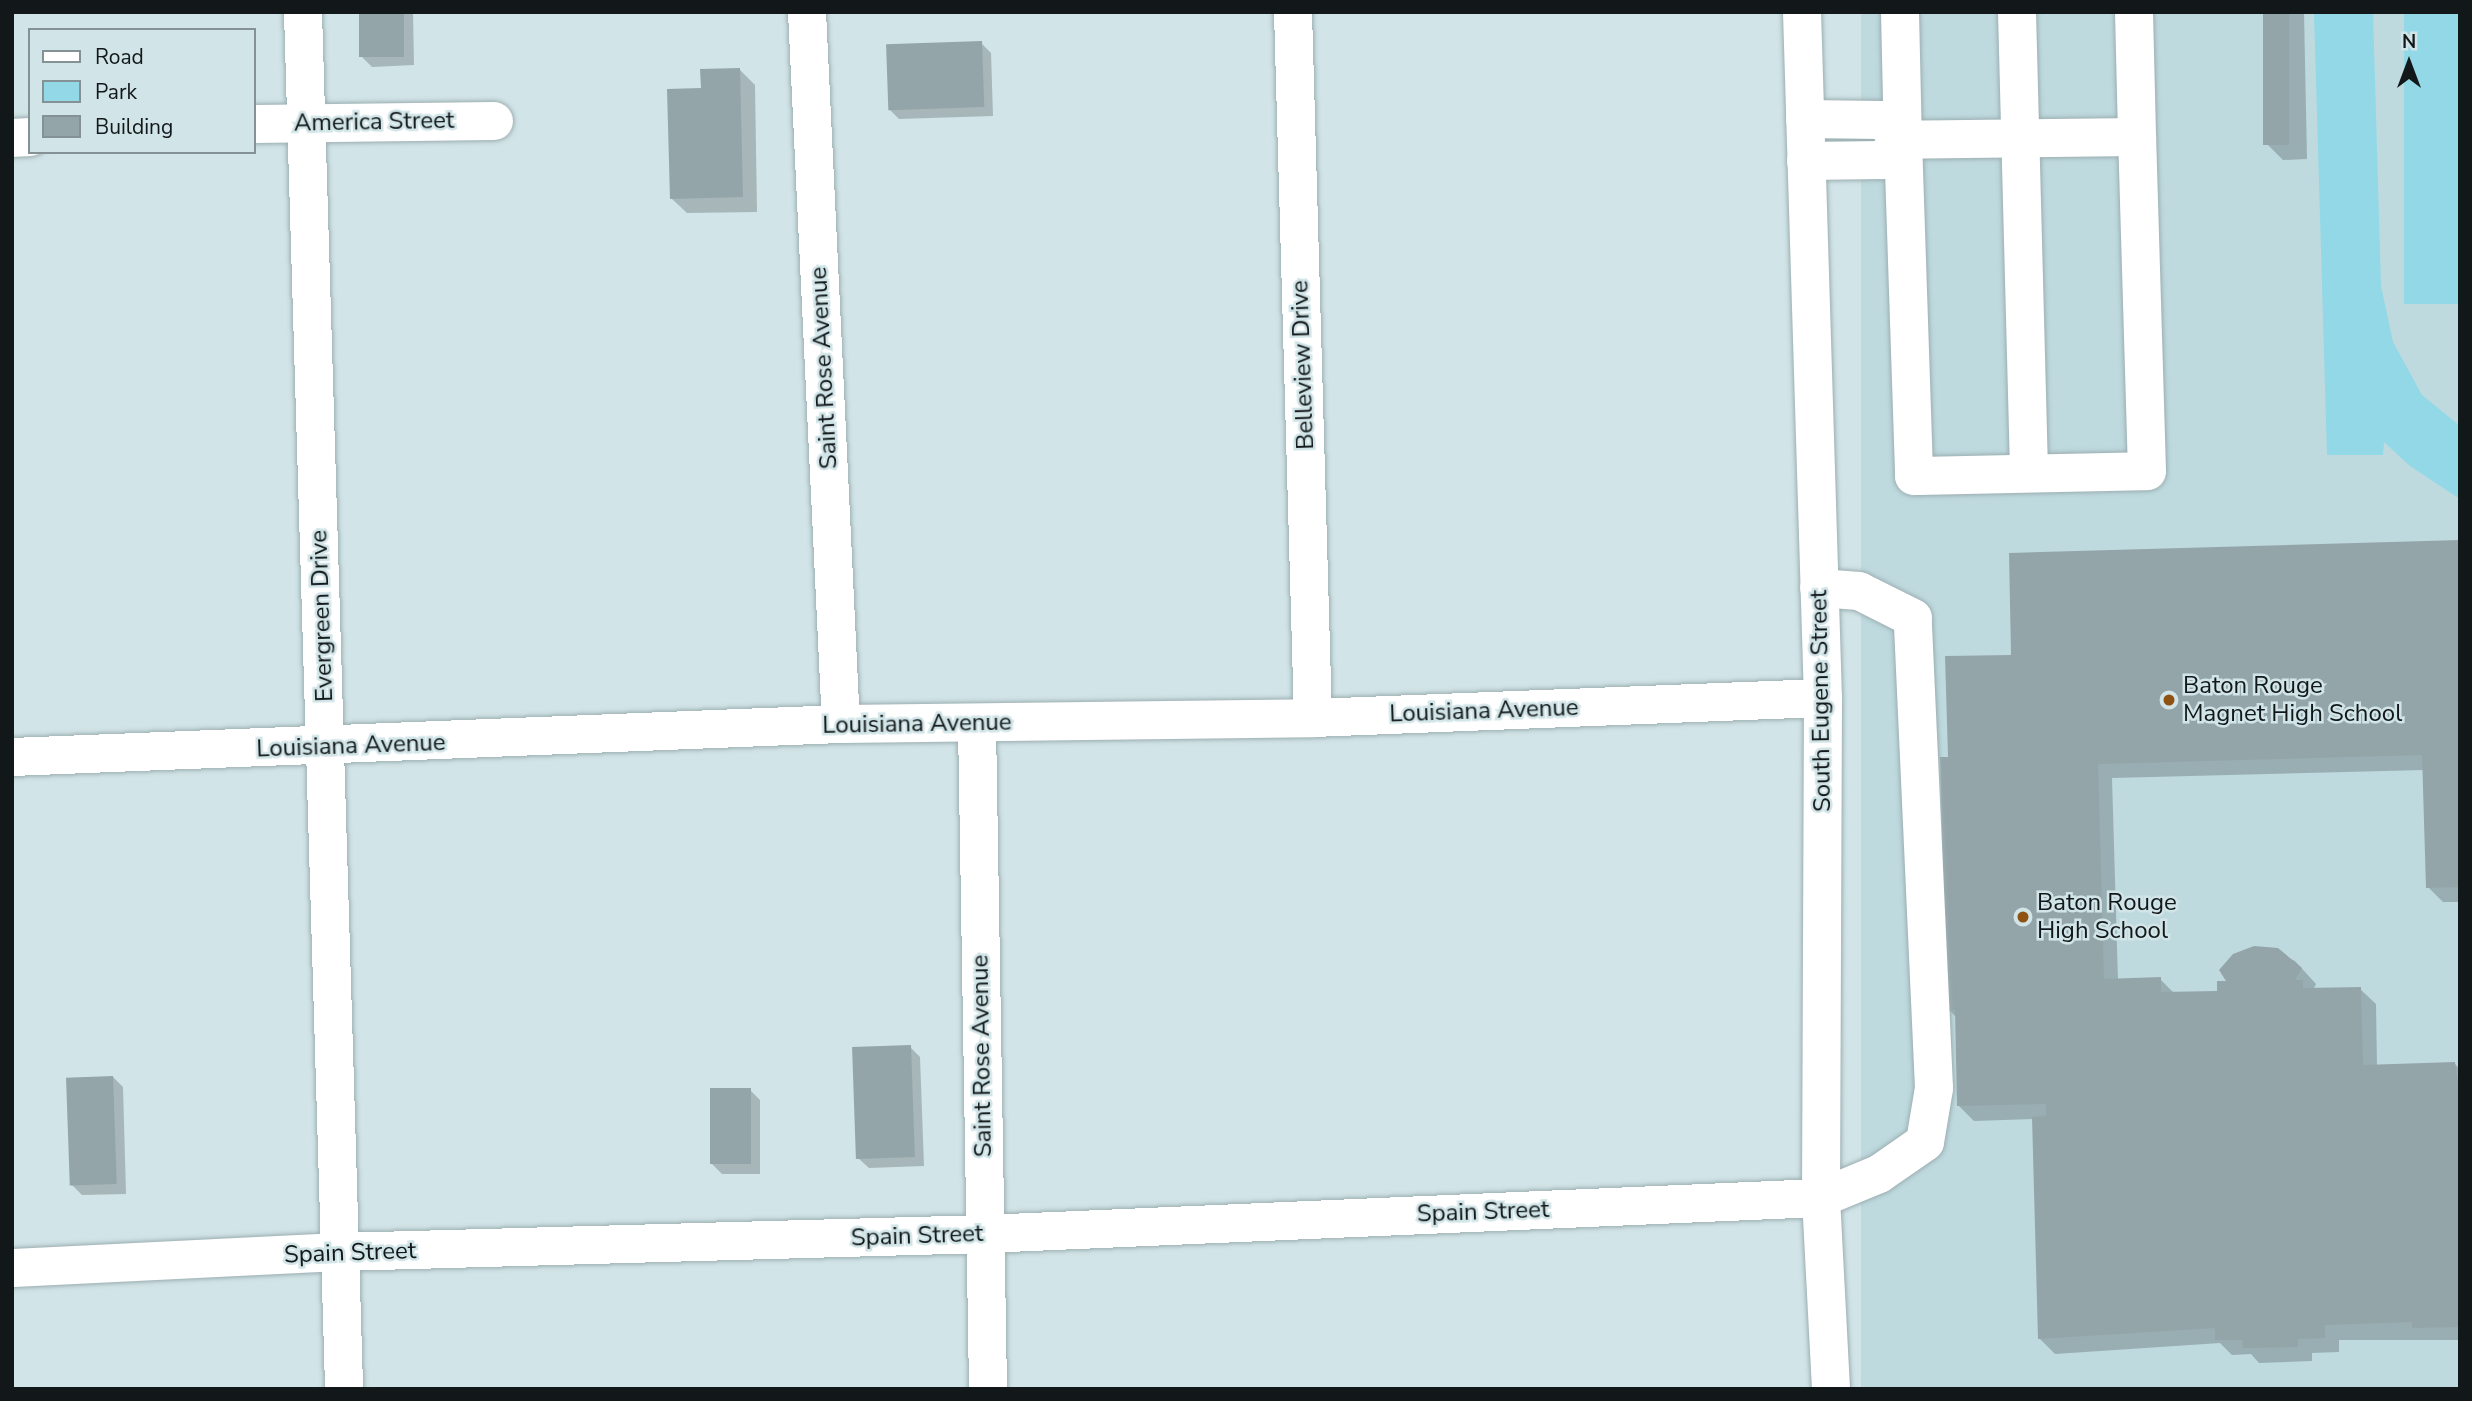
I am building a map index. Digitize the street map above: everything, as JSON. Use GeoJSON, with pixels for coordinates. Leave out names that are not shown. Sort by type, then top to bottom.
{"type":"FeatureCollection","features":[{"type":"Feature","properties":{"kind":"street","name":"Evergreen Drive"},"geometry":{"type":"LineString","coordinates":[[303,12],[304,122],[327,748],[344,1389]]}},
{"type":"Feature","properties":{"kind":"street","name":"Saint Rose Avenue"},"geometry":{"type":"LineString","coordinates":[[807,12],[841,724]]}},
{"type":"Feature","properties":{"kind":"street","name":"Belleview Drive"},"geometry":{"type":"LineString","coordinates":[[1293,12],[1313,718]]}},
{"type":"Feature","properties":{"kind":"street","name":"South Eugene Street"},"geometry":{"type":"LineString","coordinates":[[1802,12],[1823,698],[1821,1198],[1831,1389]]}},
{"type":"Feature","properties":{"kind":"street"},"geometry":{"type":"LineString","coordinates":[[1900,12],[1914,477],[2147,471],[2134,12]]}},
{"type":"Feature","properties":{"kind":"street"},"geometry":{"type":"LineString","coordinates":[[2017,12],[2029,473]]}},
{"type":"Feature","properties":{"kind":"street"},"geometry":{"type":"LineString","coordinates":[[1805,119],[1882,120],[1903,140]]}},
{"type":"Feature","properties":{"kind":"street","name":"America Street"},"geometry":{"type":"LineString","coordinates":[[256,124],[494,121]]}},
{"type":"Feature","properties":{"kind":"street"},"geometry":{"type":"LineString","coordinates":[[1807,162],[1882,160],[1903,140],[2137,137]]}},
{"type":"Feature","properties":{"kind":"street"},"geometry":{"type":"LineString","coordinates":[[1819,588],[1859,591],[1913,618],[1934,1088],[1925,1142],[1879,1174],[1821,1198]]}},
{"type":"Feature","properties":{"kind":"street","name":"Louisiana Avenue"},"geometry":{"type":"LineString","coordinates":[[12,757],[327,748],[841,724],[1313,718],[1823,698]]}},
{"type":"Feature","properties":{"kind":"street","name":"Saint Rose Avenue"},"geometry":{"type":"LineString","coordinates":[[977,724],[988,1389]]}},
{"type":"Feature","properties":{"kind":"street","name":"Spain Street"},"geometry":{"type":"LineString","coordinates":[[12,1268],[341,1252],[985,1234],[1821,1198]]}},
{"type":"Feature","properties":{"kind":"shaded area","name":"Baton Rouge Magnet High School"},"geometry":{"type":"Polygon","coordinates":[[[1861,12],[2460,12],[2460,1389],[1861,1389],[1861,12]]]}},
{"type":"Feature","properties":{"kind":"green space"},"geometry":{"type":"Polygon","coordinates":[[[2314,12],[2373,12],[2381,286],[2393,342],[2422,395],[2460,426],[2460,499],[2410,466],[2384,442],[2383,455],[2327,455],[2314,12]]]}},
{"type":"Feature","properties":{"kind":"green space"},"geometry":{"type":"Polygon","coordinates":[[[2404,12],[2460,12],[2460,304],[2404,304],[2404,12]]]}},
{"type":"Feature","properties":{"kind":"building"},"geometry":{"type":"Polygon","coordinates":[[[359,12],[404,12],[404,57],[359,57],[359,12]]]}},
{"type":"Feature","properties":{"kind":"building"},"geometry":{"type":"Polygon","coordinates":[[[2263,12],[2289,12],[2289,145],[2263,145],[2263,12]]]}},
{"type":"Feature","properties":{"kind":"building"},"geometry":{"type":"Polygon","coordinates":[[[982,41],[984,107],[888,110],[886,44],[982,41]]]}},
{"type":"Feature","properties":{"kind":"building"},"geometry":{"type":"Polygon","coordinates":[[[740,68],[743,197],[670,199],[667,89],[701,88],[700,69],[740,68]]]}},
{"type":"Feature","properties":{"kind":"building","name":"Baton Rouge High School"},"geometry":{"type":"Polygon","coordinates":[[[2460,540],[2460,887],[2426,888],[2422,755],[2098,764],[2104,979],[2161,977],[2161,992],[2217,991],[2217,981],[2226,981],[2219,970],[2233,954],[2254,946],[2278,948],[2302,968],[2295,980],[2303,980],[2303,988],[2361,987],[2363,1065],[2455,1062],[2460,1100],[2460,1327],[2412,1328],[2412,1322],[2325,1325],[2325,1338],[2298,1339],[2298,1347],[2243,1348],[2242,1340],[2215,1340],[2215,1328],[2038,1339],[2032,1117],[2046,1116],[2046,1104],[1957,1106],[1955,1010],[1947,1011],[1940,757],[1948,757],[1945,656],[2011,655],[2009,553],[2460,540]]]}},
{"type":"Feature","properties":{"kind":"building"},"geometry":{"type":"Polygon","coordinates":[[[911,1045],[915,1157],[856,1159],[852,1047],[911,1045]]]}},
{"type":"Feature","properties":{"kind":"building"},"geometry":{"type":"Polygon","coordinates":[[[113,1076],[117,1184],[70,1186],[66,1078],[113,1076]]]}},
{"type":"Feature","properties":{"kind":"building"},"geometry":{"type":"Polygon","coordinates":[[[710,1088],[751,1088],[751,1164],[710,1164],[710,1088]]]}},
{"type":"Feature","properties":{"kind":"place","name":"Baton Rouge Magnet High School"},"geometry":{"type":"Point","coordinates":[2169,700]}},
{"type":"Feature","properties":{"kind":"place","name":"Baton Rouge High School"},"geometry":{"type":"Point","coordinates":[2023,917]}}]}
